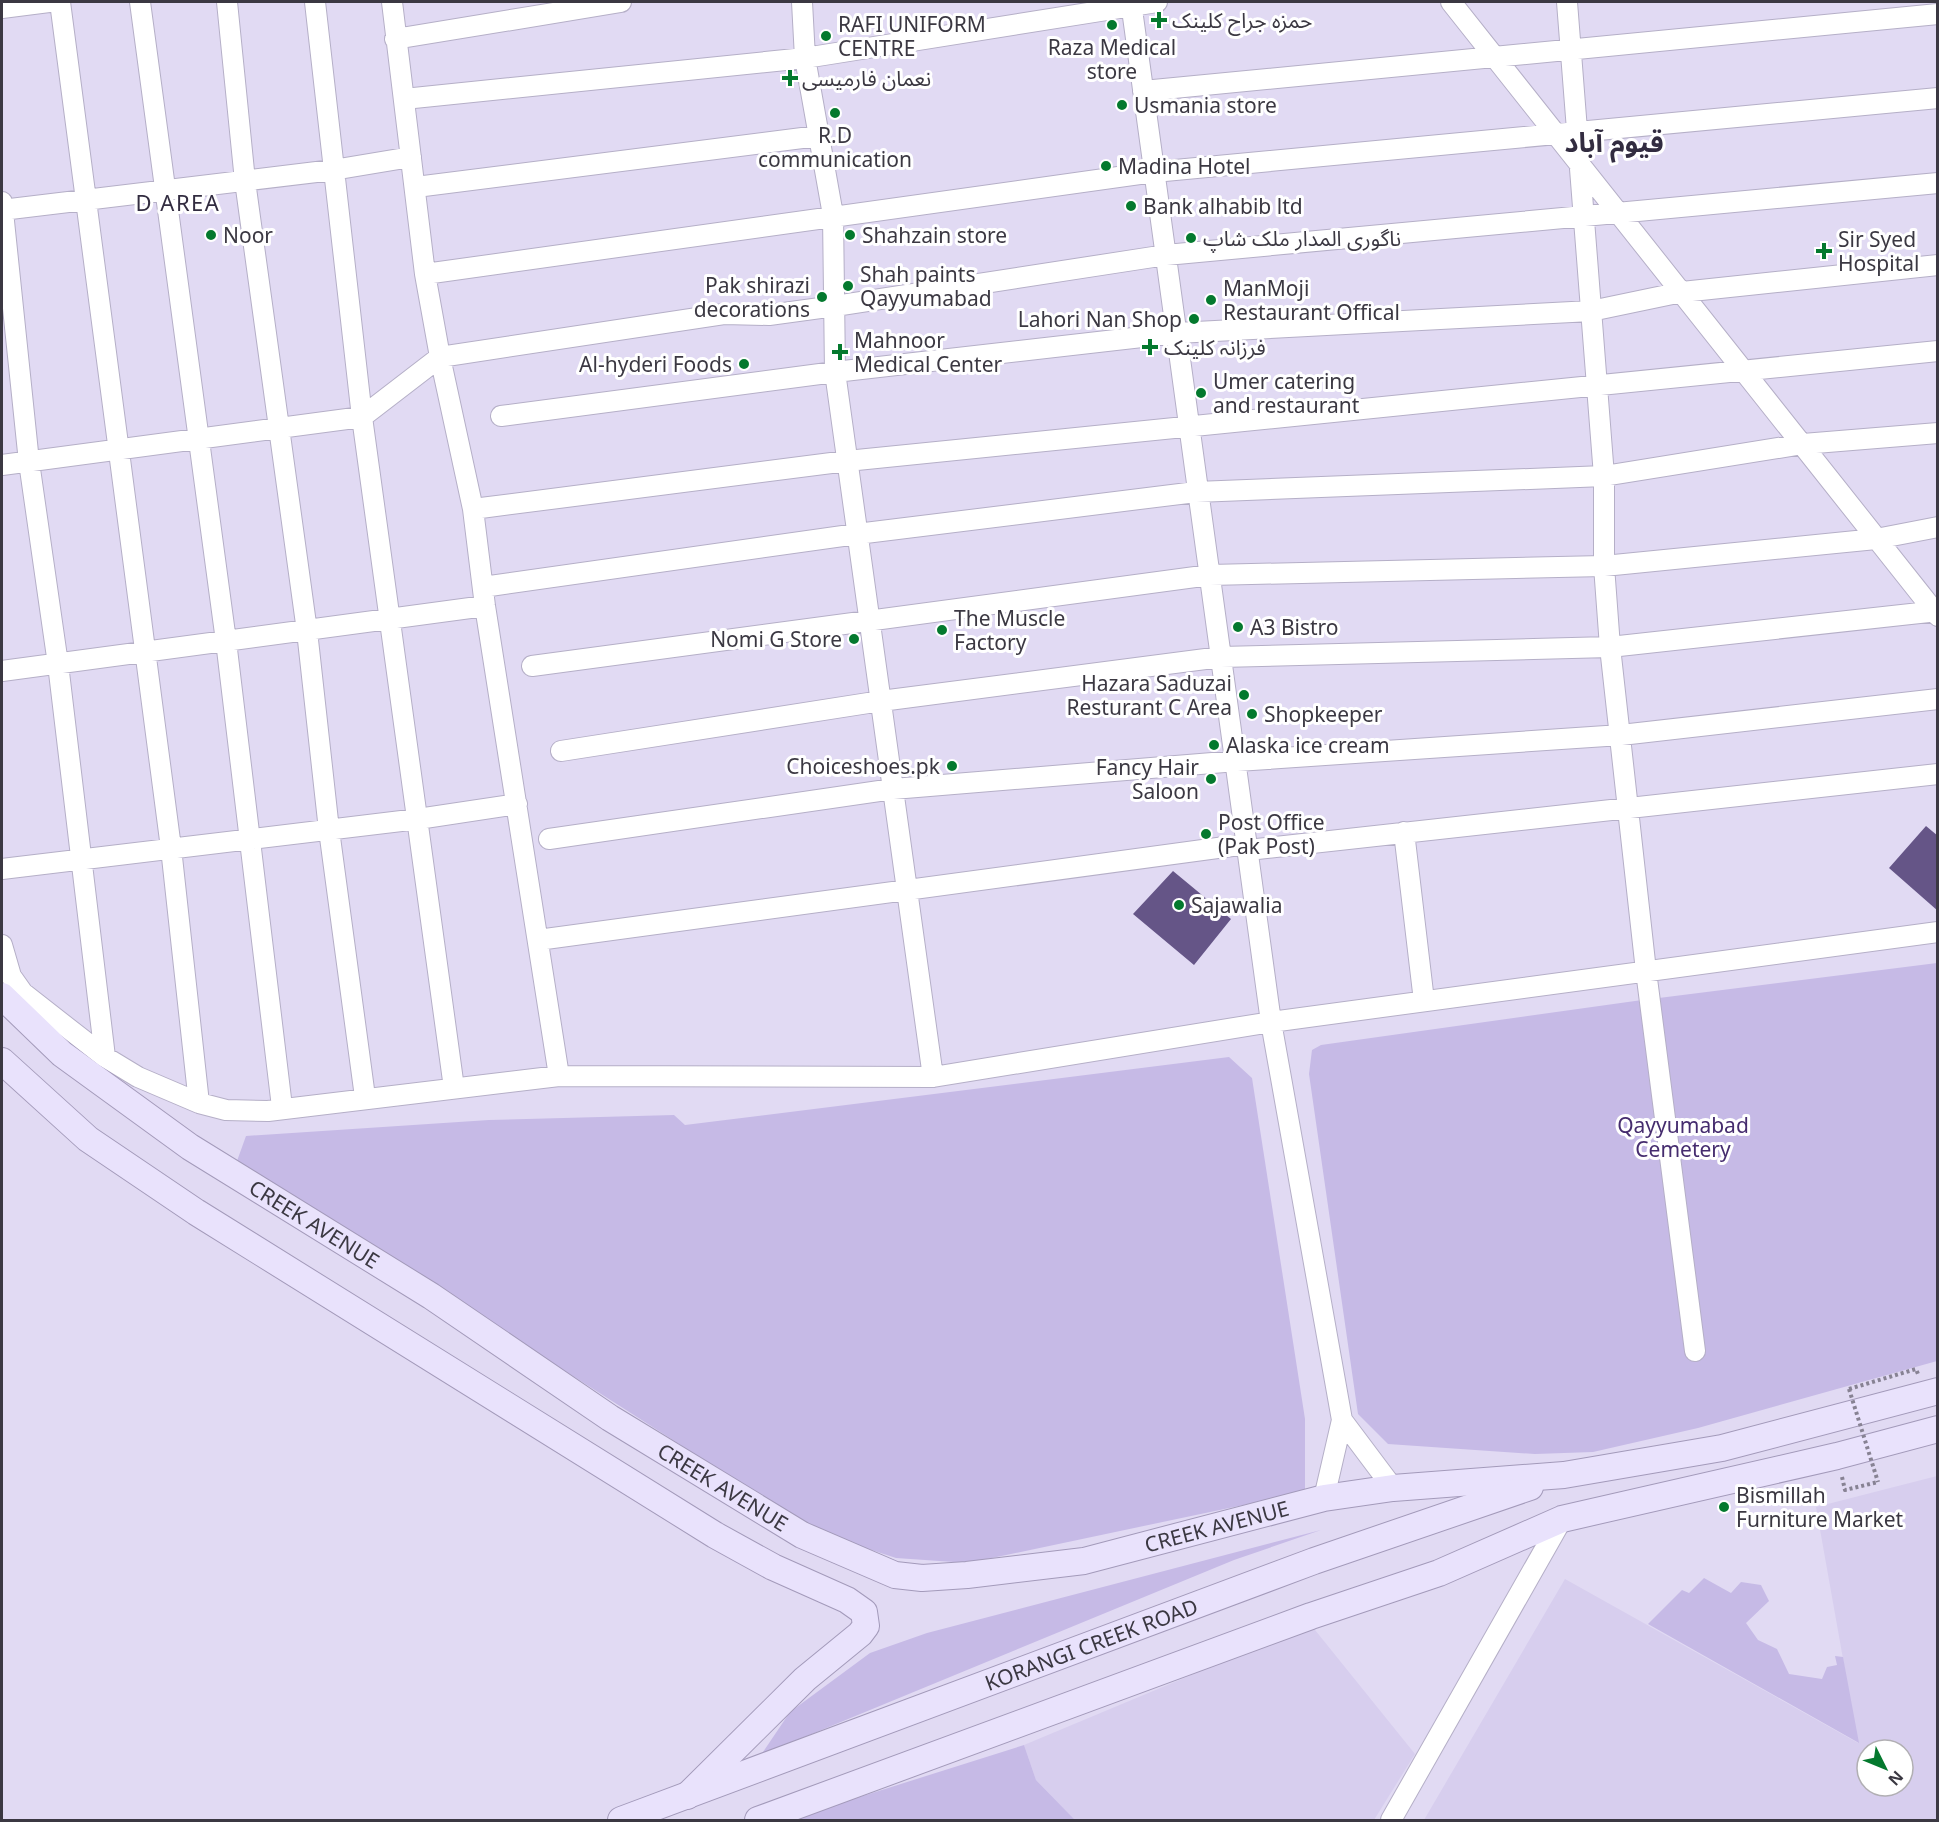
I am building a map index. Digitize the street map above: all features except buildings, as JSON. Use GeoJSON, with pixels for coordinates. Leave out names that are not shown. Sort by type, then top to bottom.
{"type":"FeatureCollection","features":[{"type":"Feature","properties":{"kind":"main road","name":"CREEK AVENUE"},"geometry":{"type":"LineString","coordinates":[[2,996],[62,1054],[190,1147],[431,1296],[610,1418],[698,1473],[802,1534],[882,1571],[922,1578],[1084,1561],[1323,1498],[1392,1488],[1564,1475]]}},
{"type":"Feature","properties":{"kind":"main road","name":"CREEK AVENUE"},"geometry":{"type":"LineString","coordinates":[[2,1061],[88,1140],[196,1212],[715,1535],[772,1567],[847,1600],[864,1612],[866,1626],[860,1634],[805,1679],[687,1796]]}},
{"type":"Feature","properties":{"kind":"main road"},"geometry":{"type":"LineString","coordinates":[[1564,1475],[1722,1448],[1938,1391]]}},
{"type":"Feature","properties":{"kind":"main road"},"geometry":{"type":"LineString","coordinates":[[758,1821],[1311,1616],[1440,1573],[1562,1518],[1837,1456],[1930,1429]]}},
{"type":"Feature","properties":{"kind":"main road","name":"KORANGI CREEK ROAD"},"geometry":{"type":"LineString","coordinates":[[621,1821],[656,1810],[687,1796],[1314,1562],[1564,1475]]}},
{"type":"Feature","properties":{"kind":"street"},"geometry":{"type":"LineString","coordinates":[[2,8],[49,2]]}},
{"type":"Feature","properties":{"kind":"street"},"geometry":{"type":"LineString","coordinates":[[60,2],[84,200],[171,848],[199,1103]]}},
{"type":"Feature","properties":{"kind":"street"},"geometry":{"type":"LineString","coordinates":[[140,2],[226,641],[282,1107]]}},
{"type":"Feature","properties":{"kind":"street"},"geometry":{"type":"LineString","coordinates":[[227,2],[245,181],[280,428],[329,830],[365,1097]]}},
{"type":"Feature","properties":{"kind":"street"},"geometry":{"type":"LineString","coordinates":[[315,2],[362,417],[454,1088]]}},
{"type":"Feature","properties":{"kind":"street"},"geometry":{"type":"LineString","coordinates":[[392,2],[425,274],[440,357],[474,509],[484,597],[559,1076]]}},
{"type":"Feature","properties":{"kind":"street"},"geometry":{"type":"LineString","coordinates":[[395,39],[621,2]]}},
{"type":"Feature","properties":{"kind":"street"},"geometry":{"type":"LineString","coordinates":[[801,2],[805,58],[833,215],[835,372],[933,1077]]}},
{"type":"Feature","properties":{"kind":"street"},"geometry":{"type":"LineString","coordinates":[[404,99],[805,58],[1131,3],[1157,2]]}},
{"type":"Feature","properties":{"kind":"street"},"geometry":{"type":"LineString","coordinates":[[1451,2],[1936,613]]}},
{"type":"Feature","properties":{"kind":"street"},"geometry":{"type":"LineString","coordinates":[[1566,2],[1604,476],[1604,566],[1610,647],[1630,806],[1646,971],[1695,1351]]}},
{"type":"Feature","properties":{"kind":"street"},"geometry":{"type":"LineString","coordinates":[[1131,3],[1196,492],[1237,761],[1271,1022],[1342,1420],[1323,1498]]}},
{"type":"Feature","properties":{"kind":"street"},"geometry":{"type":"LineString","coordinates":[[1143,91],[1938,14]]}},
{"type":"Feature","properties":{"kind":"street"},"geometry":{"type":"LineString","coordinates":[[425,274],[833,215],[1154,172],[1938,98]]}},
{"type":"Feature","properties":{"kind":"street"},"geometry":{"type":"LineString","coordinates":[[416,187],[818,136]]}},
{"type":"Feature","properties":{"kind":"street"},"geometry":{"type":"LineString","coordinates":[[105,1057],[58,664],[29,462],[2,208],[245,181],[411,157]]}},
{"type":"Feature","properties":{"kind":"street"},"geometry":{"type":"LineString","coordinates":[[2,465],[362,417],[440,357],[724,314],[769,315],[1166,255],[1938,183]]}},
{"type":"Feature","properties":{"kind":"street"},"geometry":{"type":"LineString","coordinates":[[501,416],[835,372],[1176,333],[1591,310],[1682,292],[1938,265]]}},
{"type":"Feature","properties":{"kind":"street"},"geometry":{"type":"LineString","coordinates":[[474,509],[847,461],[1938,351]]}},
{"type":"Feature","properties":{"kind":"street"},"geometry":{"type":"LineString","coordinates":[[2,671],[391,620],[484,597],[857,534],[1196,492],[1604,476],[1803,444],[1938,433]]}},
{"type":"Feature","properties":{"kind":"street"},"geometry":{"type":"LineString","coordinates":[[531,666],[1210,575],[1604,566],[1876,539],[1938,527]]}},
{"type":"Feature","properties":{"kind":"street"},"geometry":{"type":"LineString","coordinates":[[561,751],[881,701],[1221,657],[1610,647],[1936,613]]}},
{"type":"Feature","properties":{"kind":"street"},"geometry":{"type":"LineString","coordinates":[[549,838],[893,789],[1237,761],[1621,735],[1938,699]]}},
{"type":"Feature","properties":{"kind":"street"},"geometry":{"type":"LineString","coordinates":[[538,940],[907,889],[1247,847],[1938,774]]}},
{"type":"Feature","properties":{"kind":"street"},"geometry":{"type":"LineString","coordinates":[[2,869],[418,819],[517,804]]}},
{"type":"Feature","properties":{"kind":"street"},"geometry":{"type":"LineString","coordinates":[[1404,832],[1424,1001]]}},
{"type":"Feature","properties":{"kind":"street"},"geometry":{"type":"LineString","coordinates":[[2,945],[11,976],[23,993],[105,1057],[138,1077],[199,1103],[226,1110],[268,1111],[282,1107],[365,1097],[559,1076],[933,1077],[1271,1022],[1938,932]]}},
{"type":"Feature","properties":{"kind":"street"},"geometry":{"type":"LineString","coordinates":[[1342,1420],[1392,1488]]}},
{"type":"Feature","properties":{"kind":"street"},"geometry":{"type":"LineString","coordinates":[[1391,1821],[1562,1518]]}},
{"type":"Feature","properties":{"kind":"path"},"geometry":{"type":"LineString","coordinates":[[1845,1490],[1878,1482],[1849,1389],[1916,1369]]}},
{"type":"Feature","properties":{"kind":"shaded area"},"geometry":{"type":"Polygon","coordinates":[[[1937,1476],[1937,1820],[1424,1820],[1565,1579],[1855,1741],[1855,1798],[1915,1798],[1915,1738],[1857,1738],[1816,1507],[1937,1476]]]}},
{"type":"Feature","properties":{"kind":"shaded area"},"geometry":{"type":"Polygon","coordinates":[[[1311,1625],[1415,1754],[1374,1820],[1075,1820],[1036,1780],[1024,1745],[1311,1625]]]}},
{"type":"Feature","properties":{"kind":"green space","name":"Qayyumabad Cemetery"},"geometry":{"type":"Polygon","coordinates":[[[1937,963],[1937,1361],[1698,1428],[1593,1452],[1535,1454],[1388,1444],[1358,1414],[1309,1074],[1312,1050],[1321,1045],[1635,1001],[1937,963]]]}},
{"type":"Feature","properties":{"kind":"green space"},"geometry":{"type":"Polygon","coordinates":[[[1229,1057],[1252,1078],[1305,1419],[1305,1492],[968,1563],[896,1558],[835,1538],[765,1499],[237,1161],[246,1136],[489,1120],[674,1115],[685,1125],[1229,1057]]]}},
{"type":"Feature","properties":{"kind":"green space"},"geometry":{"type":"Polygon","coordinates":[[[1321,1530],[1234,1560],[761,1755],[790,1712],[870,1653],[927,1633],[1321,1530]]]}},
{"type":"Feature","properties":{"kind":"green space"},"geometry":{"type":"Polygon","coordinates":[[[1704,1578],[1731,1593],[1741,1582],[1761,1585],[1769,1601],[1746,1623],[1758,1640],[1777,1649],[1789,1674],[1822,1679],[1827,1667],[1837,1665],[1835,1656],[1843,1657],[1858,1738],[1855,1738],[1855,1741],[1648,1624],[1682,1590],[1689,1593],[1704,1578]]]}},
{"type":"Feature","properties":{"kind":"green space"},"geometry":{"type":"Polygon","coordinates":[[[1024,1745],[1036,1780],[1075,1820],[787,1820],[1024,1745]]]}},
{"type":"Feature","properties":{"kind":"place","name":"حمزہ جراح کلینک"},"geometry":{"type":"Point","coordinates":[1159,20]}},
{"type":"Feature","properties":{"kind":"place","name":"Raza Medical store"},"geometry":{"type":"Point","coordinates":[1112,25]}},
{"type":"Feature","properties":{"kind":"place","name":"RAFI UNIFORM CENTRE"},"geometry":{"type":"Point","coordinates":[826,36]}},
{"type":"Feature","properties":{"kind":"place","name":"نعمان فارمیسی"},"geometry":{"type":"Point","coordinates":[790,78]}},
{"type":"Feature","properties":{"kind":"place","name":"Usmania store"},"geometry":{"type":"Point","coordinates":[1122,105]}},
{"type":"Feature","properties":{"kind":"place","name":"R.D communication"},"geometry":{"type":"Point","coordinates":[835,113]}},
{"type":"Feature","properties":{"kind":"place","name":"Madina Hotel"},"geometry":{"type":"Point","coordinates":[1106,166]}},
{"type":"Feature","properties":{"kind":"place","name":"Bank alhabib ltd"},"geometry":{"type":"Point","coordinates":[1131,206]}},
{"type":"Feature","properties":{"kind":"place","name":"Noor"},"geometry":{"type":"Point","coordinates":[211,235]}},
{"type":"Feature","properties":{"kind":"place","name":"Shahzain store"},"geometry":{"type":"Point","coordinates":[850,235]}},
{"type":"Feature","properties":{"kind":"place","name":"ناگوری المدار ملک شاپ"},"geometry":{"type":"Point","coordinates":[1191,238]}},
{"type":"Feature","properties":{"kind":"place","name":"Sir Syed Hospital"},"geometry":{"type":"Point","coordinates":[1824,251]}},
{"type":"Feature","properties":{"kind":"place","name":"Shah paints Qayyumabad"},"geometry":{"type":"Point","coordinates":[848,286]}},
{"type":"Feature","properties":{"kind":"place","name":"Pak shirazi decorations"},"geometry":{"type":"Point","coordinates":[822,297]}},
{"type":"Feature","properties":{"kind":"place","name":"ManMoji Restaurant Offical"},"geometry":{"type":"Point","coordinates":[1211,300]}},
{"type":"Feature","properties":{"kind":"place","name":"Lahori Nan Shop"},"geometry":{"type":"Point","coordinates":[1194,319]}},
{"type":"Feature","properties":{"kind":"place","name":"فرزانہ کلینک"},"geometry":{"type":"Point","coordinates":[1150,347]}},
{"type":"Feature","properties":{"kind":"place","name":"Mahnoor Medical Center"},"geometry":{"type":"Point","coordinates":[840,352]}},
{"type":"Feature","properties":{"kind":"place","name":"Al-hyderi Foods"},"geometry":{"type":"Point","coordinates":[744,364]}},
{"type":"Feature","properties":{"kind":"place","name":"Umer catering and restaurant"},"geometry":{"type":"Point","coordinates":[1201,393]}},
{"type":"Feature","properties":{"kind":"place","name":"A3 Bistro"},"geometry":{"type":"Point","coordinates":[1238,627]}},
{"type":"Feature","properties":{"kind":"place","name":"The Muscle Factory"},"geometry":{"type":"Point","coordinates":[942,630]}},
{"type":"Feature","properties":{"kind":"place","name":"Nomi G Store"},"geometry":{"type":"Point","coordinates":[854,639]}},
{"type":"Feature","properties":{"kind":"place","name":"Hazara Saduzai Resturant C Area"},"geometry":{"type":"Point","coordinates":[1244,695]}},
{"type":"Feature","properties":{"kind":"place","name":"Shopkeeper"},"geometry":{"type":"Point","coordinates":[1252,714]}},
{"type":"Feature","properties":{"kind":"place","name":"Alaska ice cream"},"geometry":{"type":"Point","coordinates":[1214,745]}},
{"type":"Feature","properties":{"kind":"place","name":"Choiceshoes.pk"},"geometry":{"type":"Point","coordinates":[952,766]}},
{"type":"Feature","properties":{"kind":"place","name":"Fancy Hair Saloon"},"geometry":{"type":"Point","coordinates":[1211,779]}},
{"type":"Feature","properties":{"kind":"place","name":"Post Office (Pak Post)"},"geometry":{"type":"Point","coordinates":[1206,834]}},
{"type":"Feature","properties":{"kind":"place","name":"Sajawalia"},"geometry":{"type":"Point","coordinates":[1179,905]}},
{"type":"Feature","properties":{"kind":"place","name":"Bismillah Furniture Market"},"geometry":{"type":"Point","coordinates":[1724,1507]}},
{"type":"Feature","properties":{"kind":"district","name":"قیوم آباد"},"geometry":{"type":"Point","coordinates":[1614,141]}},
{"type":"Feature","properties":{"kind":"district","name":"D AREA"},"geometry":{"type":"Point","coordinates":[178,202]}}]}
